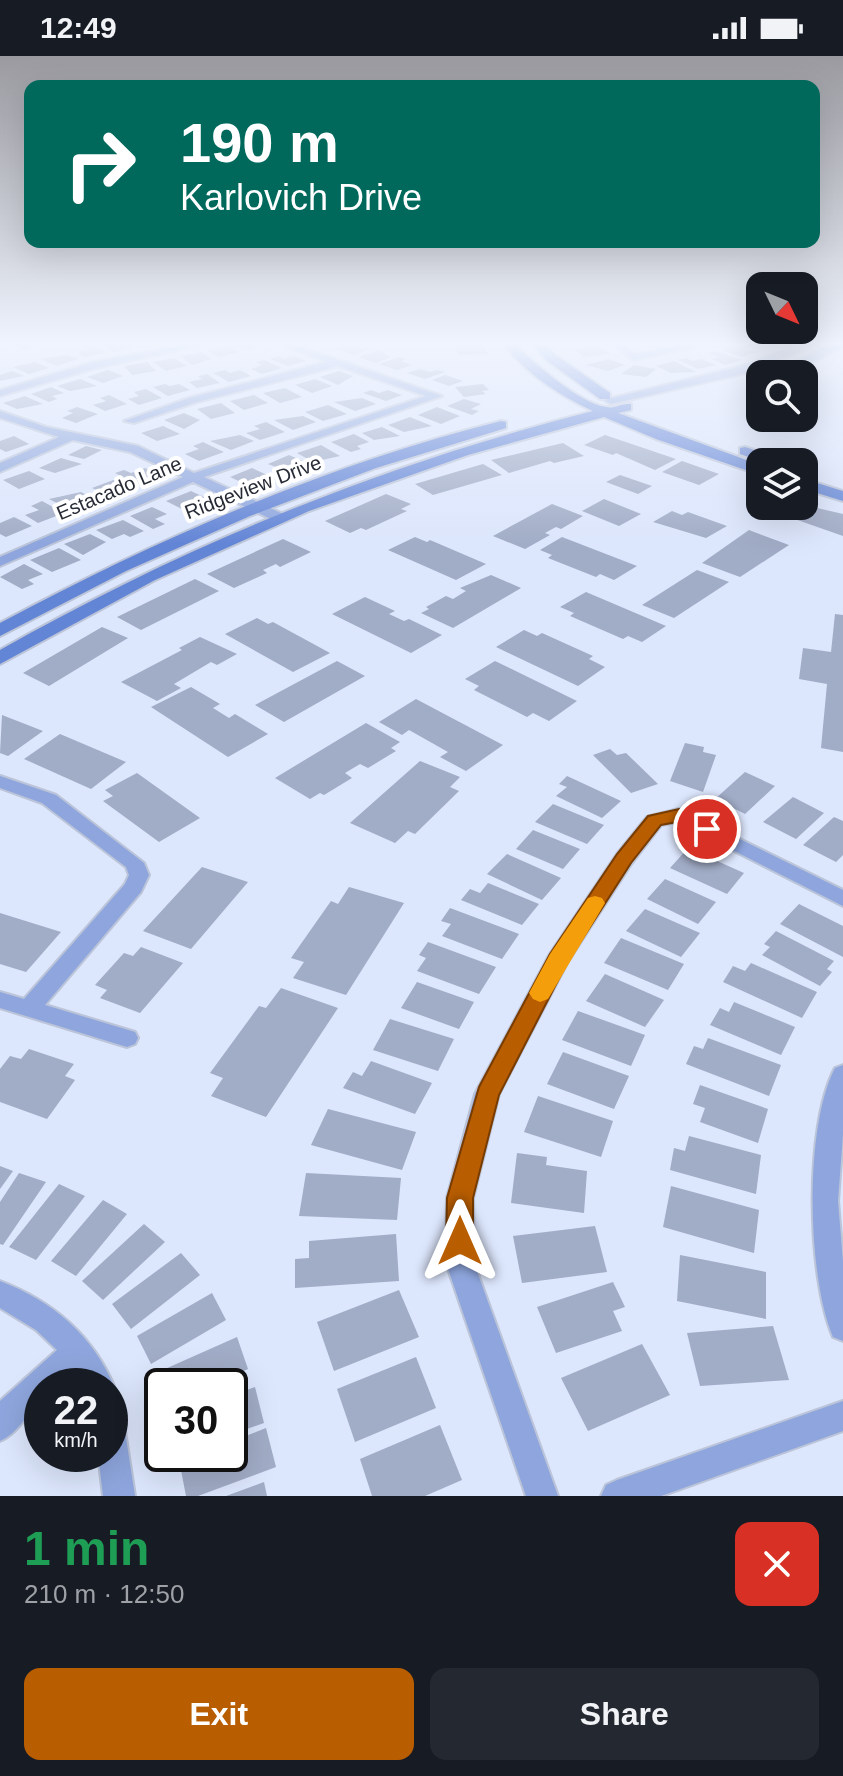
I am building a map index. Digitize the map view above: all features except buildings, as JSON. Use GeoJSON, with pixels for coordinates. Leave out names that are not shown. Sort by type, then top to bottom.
{"type":"FeatureCollection","features":[{"type":"Feature","properties":{"kind":"main road","name":"Ridgeview Drive"},"geometry":{"type":"LineString","coordinates":[[0,630],[132,561],[257,507],[404,454],[566,410]]}},
{"type":"Feature","properties":{"kind":"main road","name":"Ridgeview Drive"},"geometry":{"type":"LineString","coordinates":[[0,658],[95,604],[278,517],[398,473],[595,410]]}},
{"type":"Feature","properties":{"kind":"main road"},"geometry":{"type":"LineString","coordinates":[[616,410],[686,445],[746,465]]}},
{"type":"Feature","properties":{"kind":"main road"},"geometry":{"type":"LineString","coordinates":[[633,410],[676,429],[746,452]]}},
{"type":"Feature","properties":{"kind":"main road"},"geometry":{"type":"LineString","coordinates":[[818,474],[843,482]]}},
{"type":"Feature","properties":{"kind":"main road"},"geometry":{"type":"LineString","coordinates":[[818,488],[843,496]]}},
{"type":"Feature","properties":{"kind":"street"},"geometry":{"type":"LineString","coordinates":[[130,421],[162,410]]}},
{"type":"Feature","properties":{"kind":"street","name":"Estacado Lane"},"geometry":{"type":"LineString","coordinates":[[0,562],[196,476],[394,410]]}},
{"type":"Feature","properties":{"kind":"street"},"geometry":{"type":"LineString","coordinates":[[0,414],[71,436],[124,446],[196,476],[278,517]]}},
{"type":"Feature","properties":{"kind":"street"},"geometry":{"type":"LineString","coordinates":[[0,468],[71,436]]}},
{"type":"Feature","properties":{"kind":"street"},"geometry":{"type":"LineString","coordinates":[[0,782],[49,799],[134,863],[139,875],[134,887],[28,1009]]}},
{"type":"Feature","properties":{"kind":"street"},"geometry":{"type":"LineString","coordinates":[[542,1496],[460,1263],[460,1198],[487,1094],[558,960],[624,859],[654,821],[667,815],[679,815],[843,899]]}},
{"type":"Feature","properties":{"kind":"street"},"geometry":{"type":"LineString","coordinates":[[0,1000],[127,1038]]}},
{"type":"Feature","properties":{"kind":"street"},"geometry":{"type":"LineString","coordinates":[[843,1075],[830,1123],[824,1202],[833,1292],[843,1327]]}},
{"type":"Feature","properties":{"kind":"street"},"geometry":{"type":"LineString","coordinates":[[0,1294],[48,1321],[79,1350],[89,1368]]}},
{"type":"Feature","properties":{"kind":"street"},"geometry":{"type":"LineString","coordinates":[[0,1426],[17,1403],[79,1350]]}},
{"type":"Feature","properties":{"kind":"street"},"geometry":{"type":"LineString","coordinates":[[617,1496],[843,1416]]}},
{"type":"Feature","properties":{"kind":"street"},"geometry":{"type":"LineString","coordinates":[[116,1472],[119,1496]]}},
{"type":"Feature","properties":{"kind":"slow traffic"},"geometry":{"type":"LineString","coordinates":[[540,993],[595,903]]}},
{"type":"Feature","properties":{"kind":"route"},"geometry":{"type":"LineString","coordinates":[[460,1241],[460,1198],[487,1094],[558,960],[624,859],[654,821],[667,815],[679,815],[707,829]]}}]}
